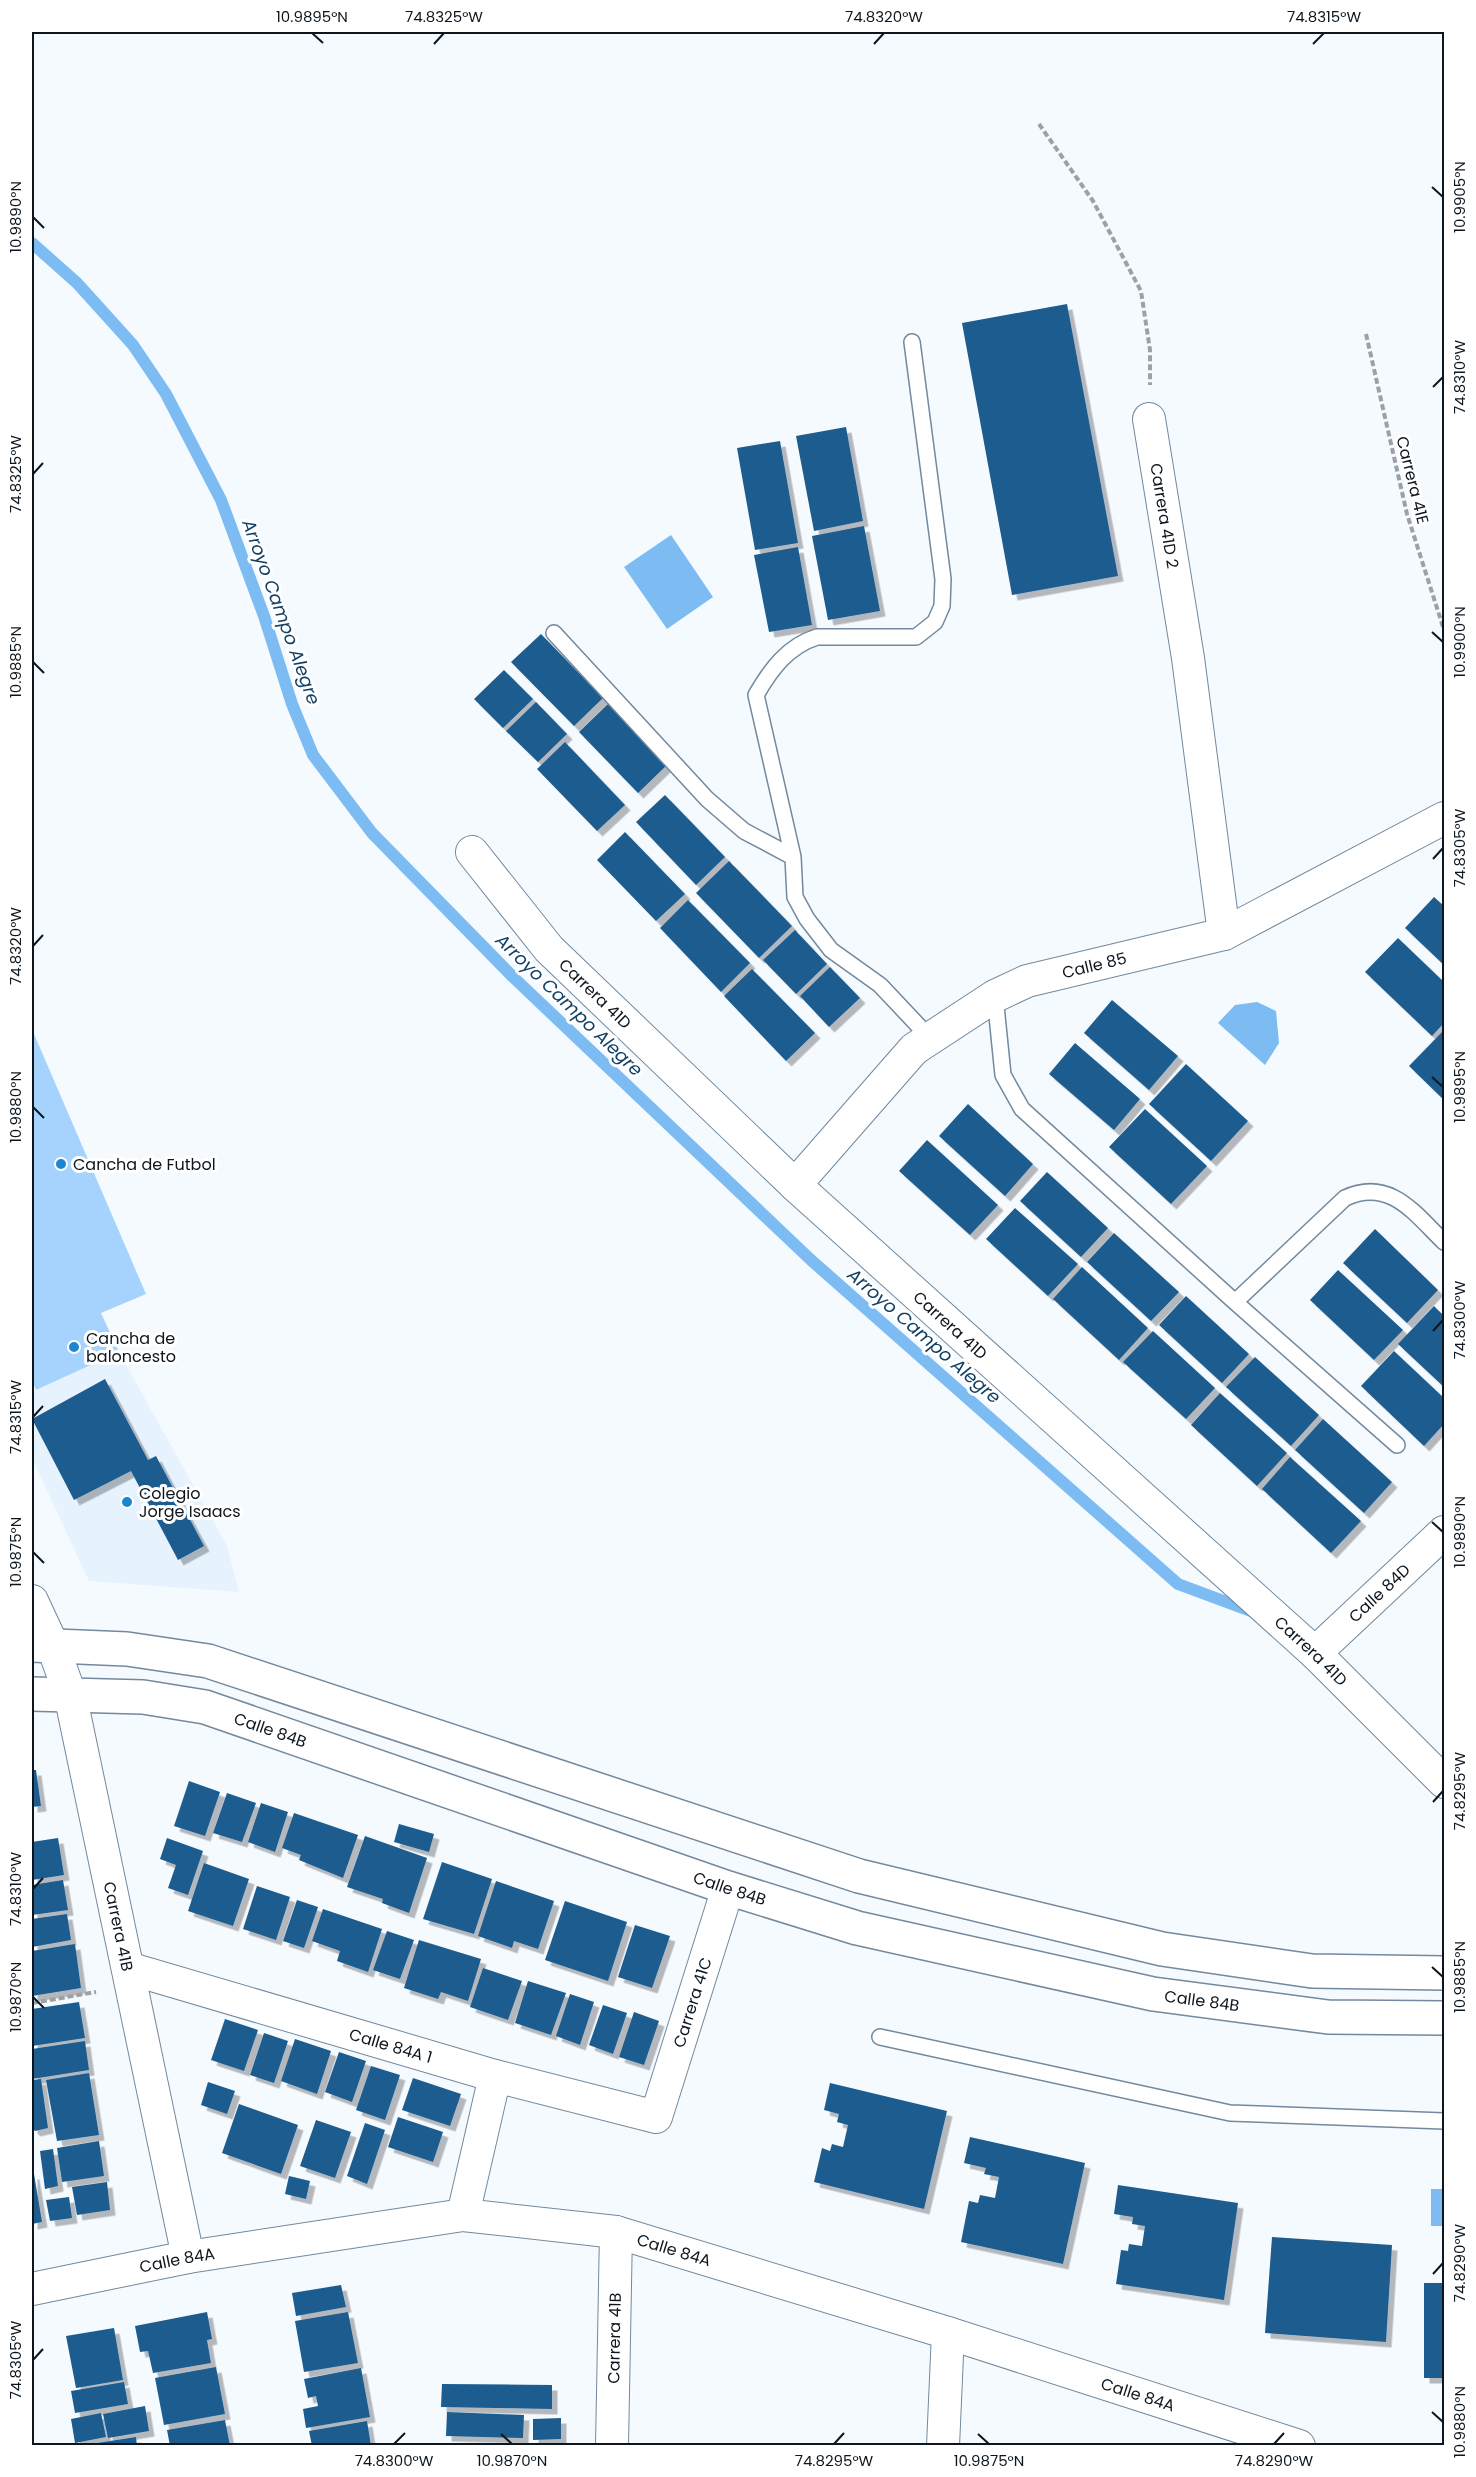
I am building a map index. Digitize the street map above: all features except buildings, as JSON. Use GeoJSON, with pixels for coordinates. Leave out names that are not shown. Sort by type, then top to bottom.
{"type":"FeatureCollection","features":[{"type":"Feature","properties":{"kind":"street","name":"Carrera 41D 2"},"geometry":{"type":"LineString","coordinates":[[1149,419],[1188,658],[1224,934]]}},
{"type":"Feature","properties":{"kind":"street","name":"Calle 85"},"geometry":{"type":"LineString","coordinates":[[795,1185],[914,1049],[995,996],[1027,981],[1224,934],[1444,818]]}},
{"type":"Feature","properties":{"kind":"street","name":"Carrera 41D"},"geometry":{"type":"LineString","coordinates":[[472,852],[549,949],[795,1185],[1315,1653],[1444,1782]]}},
{"type":"Feature","properties":{"kind":"street","name":"Calle 84D"},"geometry":{"type":"LineString","coordinates":[[1315,1653],[1444,1532]]}},
{"type":"Feature","properties":{"kind":"street","name":"Carrera 41B"},"geometry":{"type":"LineString","coordinates":[[32,1601],[42,1645],[70,1694],[188,2257]]}},
{"type":"Feature","properties":{"kind":"street"},"geometry":{"type":"LineString","coordinates":[[42,1645],[127,1649],[208,1661],[859,1876],[1162,1949],[1312,1971],[1444,1973]]}},
{"type":"Feature","properties":{"kind":"street","name":"Calle 84B"},"geometry":{"type":"LineString","coordinates":[[32,1694],[143,1697],[205,1707],[728,1888],[857,1928],[1153,1994],[1328,2017],[1444,2018]]}},
{"type":"Feature","properties":{"kind":"street","name":"Carrera 41C"},"geometry":{"type":"LineString","coordinates":[[656,2117],[728,1888]]}},
{"type":"Feature","properties":{"kind":"street","name":"Calle 84A 1"},"geometry":{"type":"LineString","coordinates":[[129,1977],[656,2117]]}},
{"type":"Feature","properties":{"kind":"street"},"geometry":{"type":"LineString","coordinates":[[463,2216],[495,2076]]}},
{"type":"Feature","properties":{"kind":"street","name":"Calle 84A"},"geometry":{"type":"LineString","coordinates":[[32,2289],[188,2257],[463,2216],[616,2232],[948,2333],[1254,2439],[1299,2445]]}},
{"type":"Feature","properties":{"kind":"street","name":"Carrera 41B"},"geometry":{"type":"LineString","coordinates":[[612,2445],[616,2232]]}},
{"type":"Feature","properties":{"kind":"street"},"geometry":{"type":"LineString","coordinates":[[943,2445],[948,2333]]}},
{"type":"Feature","properties":{"kind":"lane"},"geometry":{"type":"LineString","coordinates":[[912,342],[943,579],[942,606],[935,622],[916,637],[817,637],[804,642],[771,668],[756,695],[792,857],[795,897],[831,950],[880,986],[930,1038]]}},
{"type":"Feature","properties":{"kind":"lane"},"geometry":{"type":"LineString","coordinates":[[554,633],[707,799],[744,831],[792,857]]}},
{"type":"Feature","properties":{"kind":"lane"},"geometry":{"type":"LineString","coordinates":[[995,996],[1003,1075],[1022,1109],[1397,1445]]}},
{"type":"Feature","properties":{"kind":"lane"},"geometry":{"type":"LineString","coordinates":[[1235,1302],[1345,1198],[1356,1193],[1383,1192],[1397,1198],[1444,1242]]}},
{"type":"Feature","properties":{"kind":"lane"},"geometry":{"type":"LineString","coordinates":[[880,2037],[1230,2113],[1444,2121]]}},
{"type":"Feature","properties":{"kind":"path"},"geometry":{"type":"LineString","coordinates":[[1039,124],[1093,201],[1141,291],[1150,350],[1149,419]]}},
{"type":"Feature","properties":{"kind":"path","name":"Carrera 41E"},"geometry":{"type":"LineString","coordinates":[[1366,334],[1407,514],[1444,630]]}},
{"type":"Feature","properties":{"kind":"path"},"geometry":{"type":"LineString","coordinates":[[32,2003],[129,1977]]}},
{"type":"Feature","properties":{"kind":"shaded area"},"geometry":{"type":"Polygon","coordinates":[[[671,535],[713,597],[667,629],[624,567],[671,535]]]}},
{"type":"Feature","properties":{"kind":"shaded area"},"geometry":{"type":"Polygon","coordinates":[[[1257,1002],[1276,1011],[1279,1043],[1265,1065],[1218,1023],[1235,1005],[1257,1002]]]}},
{"type":"Feature","properties":{"kind":"shaded area","name":"Cancha de Futbol"},"geometry":{"type":"Polygon","coordinates":[[[34,1034],[146,1294],[101,1313],[119,1352],[36,1390],[32,1380],[32,1035],[34,1034]]]}},
{"type":"Feature","properties":{"kind":"shaded area","name":"Colegio Jorge Isaacs"},"geometry":{"type":"Polygon","coordinates":[[[119,1352],[227,1546],[239,1592],[89,1581],[32,1458],[32,1392],[119,1352]]]}},
{"type":"Feature","properties":{"kind":"shaded area"},"geometry":{"type":"Polygon","coordinates":[[[1431,2189],[1444,2189],[1444,2226],[1431,2226],[1431,2189]]]}},
{"type":"Feature","properties":{"kind":"waterway","name":"Arroyo Campo Alegre"},"geometry":{"type":"LineString","coordinates":[[32,243],[77,283],[133,345],[166,394],[221,500],[264,616],[292,704],[313,755],[372,833],[513,977],[811,1260],[1178,1584],[1256,1613]]}},
{"type":"Feature","properties":{"kind":"place","name":"Cancha de Futbol"},"geometry":{"type":"Point","coordinates":[61,1164]}},
{"type":"Feature","properties":{"kind":"place","name":"Cancha de baloncesto"},"geometry":{"type":"Point","coordinates":[74,1347]}},
{"type":"Feature","properties":{"kind":"place","name":"Colegio Jorge Isaacs"},"geometry":{"type":"Point","coordinates":[127,1502]}}]}
